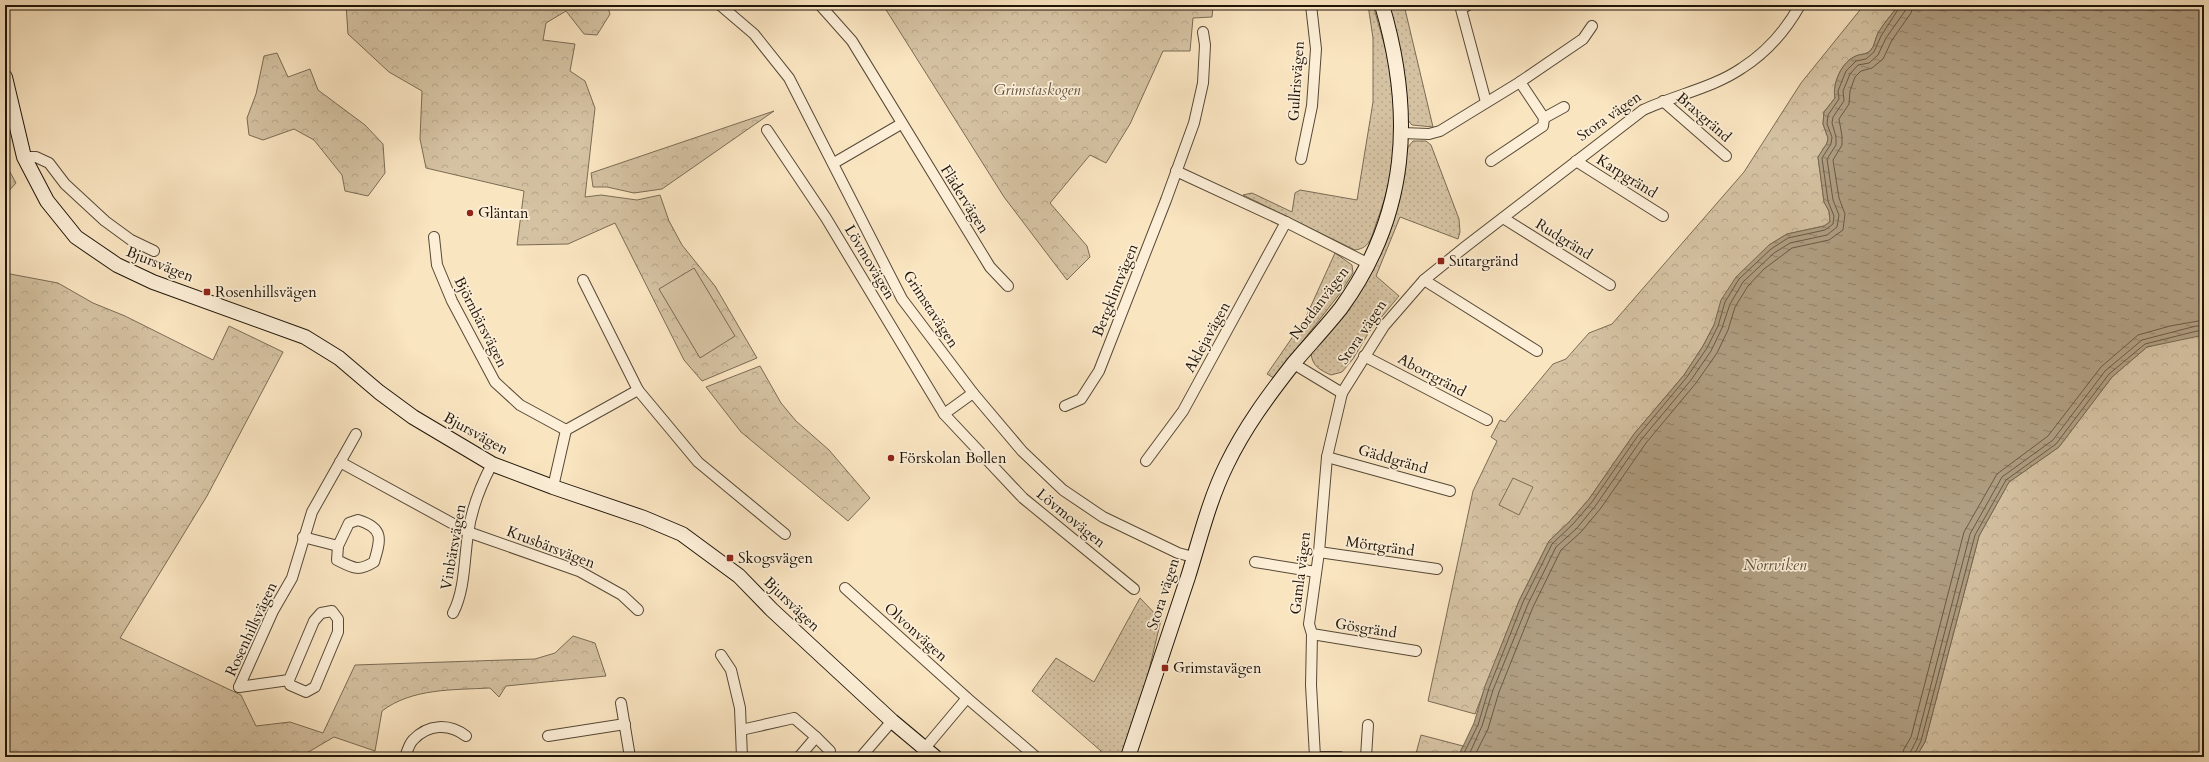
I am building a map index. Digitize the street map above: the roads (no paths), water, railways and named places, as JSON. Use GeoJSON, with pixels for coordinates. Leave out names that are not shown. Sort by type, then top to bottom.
{"type":"FeatureCollection","features":[{"type":"Feature","properties":{"kind":"street","name":"Grimstavägen"},"geometry":{"type":"LineString","coordinates":[[720,5],[754,34],[789,78],[834,163],[902,299],[972,394],[1022,451],[1064,490],[1103,518],[1178,552],[1193,557]]}},
{"type":"Feature","properties":{"kind":"street","name":"Flädervägen"},"geometry":{"type":"LineString","coordinates":[[820,5],[852,42],[990,267],[1008,286]]}},
{"type":"Feature","properties":{"kind":"street","name":"Gullrisvägen"},"geometry":{"type":"LineString","coordinates":[[1301,159],[1312,106],[1316,49],[1311,5]]}},
{"type":"Feature","properties":{"kind":"street","name":"Nordanvägen"},"geometry":{"type":"LineString","coordinates":[[1294,364],[1341,308],[1369,264],[1388,217],[1397,178],[1402,133],[1399,76],[1382,5]]}},
{"type":"Feature","properties":{"kind":"street"},"geometry":{"type":"LineString","coordinates":[[1468,5],[1461,9],[1486,102]]}},
{"type":"Feature","properties":{"kind":"street","name":"Stora vägen"},"geometry":{"type":"LineString","coordinates":[[1342,393],[1384,326],[1424,280],[1643,110],[1722,79],[1742,68],[1770,45],[1789,25],[1800,5]]}},
{"type":"Feature","properties":{"kind":"street"},"geometry":{"type":"LineString","coordinates":[[1402,133],[1429,134],[1440,131],[1520,82],[1583,39],[1592,26]]}},
{"type":"Feature","properties":{"kind":"street","name":"Bergklintvägen"},"geometry":{"type":"LineString","coordinates":[[1065,406],[1081,399],[1099,371],[1176,171],[1194,122],[1203,83],[1205,45],[1203,32]]}},
{"type":"Feature","properties":{"kind":"street","name":"Bjursvägen"},"geometry":{"type":"LineString","coordinates":[[5,77],[24,157],[47,201],[76,237],[116,265],[153,282],[260,319],[305,337],[339,358],[379,392],[413,417],[492,464],[553,488],[644,518],[682,534],[739,576],[778,616],[892,721],[930,753]]}},
{"type":"Feature","properties":{"kind":"street"},"geometry":{"type":"LineString","coordinates":[[1520,82],[1544,118]]}},
{"type":"Feature","properties":{"kind":"street","name":"Braxgränd"},"geometry":{"type":"LineString","coordinates":[[1663,101],[1726,156]]}},
{"type":"Feature","properties":{"kind":"street"},"geometry":{"type":"LineString","coordinates":[[1491,161],[1542,126],[1544,118],[1564,106]]}},
{"type":"Feature","properties":{"kind":"street"},"geometry":{"type":"LineString","coordinates":[[834,163],[901,124]]}},
{"type":"Feature","properties":{"kind":"street","name":"Lövmovägen"},"geometry":{"type":"LineString","coordinates":[[766,130],[826,218],[944,414],[1023,498],[1134,589]]}},
{"type":"Feature","properties":{"kind":"street","name":"Bjursvägen"},"geometry":{"type":"LineString","coordinates":[[24,157],[36,157],[49,163],[65,184],[105,221],[131,240],[154,251]]}},
{"type":"Feature","properties":{"kind":"street","name":"Karpgränd"},"geometry":{"type":"LineString","coordinates":[[1576,162],[1663,216]]}},
{"type":"Feature","properties":{"kind":"street"},"geometry":{"type":"LineString","coordinates":[[1176,171],[1286,222],[1369,264]]}},
{"type":"Feature","properties":{"kind":"street","name":"Rudgränd"},"geometry":{"type":"LineString","coordinates":[[1502,218],[1610,285]]}},
{"type":"Feature","properties":{"kind":"street","name":"Aklejavägen"},"geometry":{"type":"LineString","coordinates":[[1146,461],[1183,411],[1286,222]]}},
{"type":"Feature","properties":{"kind":"street","name":"Björnbärsvägen"},"geometry":{"type":"LineString","coordinates":[[434,236],[437,266],[452,300],[495,382],[520,405],[566,430]]}},
{"type":"Feature","properties":{"kind":"street"},"geometry":{"type":"LineString","coordinates":[[583,280],[638,390],[698,462],[785,534]]}},
{"type":"Feature","properties":{"kind":"street"},"geometry":{"type":"LineString","coordinates":[[1424,280],[1537,351]]}},
{"type":"Feature","properties":{"kind":"street","name":"Aborrgränd"},"geometry":{"type":"LineString","coordinates":[[1364,356],[1487,420]]}},
{"type":"Feature","properties":{"kind":"street"},"geometry":{"type":"LineString","coordinates":[[1294,364],[1342,393]]}},
{"type":"Feature","properties":{"kind":"street","name":"Stora vägen"},"geometry":{"type":"LineString","coordinates":[[1128,757],[1212,499],[1239,440],[1255,414],[1294,364]]}},
{"type":"Feature","properties":{"kind":"street"},"geometry":{"type":"LineString","coordinates":[[553,488],[566,430],[638,390]]}},
{"type":"Feature","properties":{"kind":"street","name":"Gamla vägen"},"geometry":{"type":"LineString","coordinates":[[1315,757],[1311,686],[1312,634],[1309,624],[1319,552],[1327,457],[1342,393]]}},
{"type":"Feature","properties":{"kind":"street"},"geometry":{"type":"LineString","coordinates":[[944,414],[972,394]]}},
{"type":"Feature","properties":{"kind":"street","name":"Rosenhillsvägen"},"geometry":{"type":"LineString","coordinates":[[289,680],[239,687],[273,611],[292,578],[303,537],[312,512],[356,434]]}},
{"type":"Feature","properties":{"kind":"street","name":"Gäddgränd"},"geometry":{"type":"LineString","coordinates":[[1327,457],[1450,491]]}},
{"type":"Feature","properties":{"kind":"street"},"geometry":{"type":"LineString","coordinates":[[340,462],[468,532]]}},
{"type":"Feature","properties":{"kind":"street","name":"Vinbärsvägen"},"geometry":{"type":"LineString","coordinates":[[453,613],[459,602],[468,532],[478,499],[492,464]]}},
{"type":"Feature","properties":{"kind":"street"},"geometry":{"type":"LineString","coordinates":[[358,520],[369,523],[378,531],[380,543],[374,562],[364,568],[355,568],[337,560],[338,546],[349,523],[358,520]]}},
{"type":"Feature","properties":{"kind":"street","name":"Krusbärsvägen"},"geometry":{"type":"LineString","coordinates":[[468,532],[579,571],[622,595],[638,610]]}},
{"type":"Feature","properties":{"kind":"street"},"geometry":{"type":"LineString","coordinates":[[303,537],[338,546]]}},
{"type":"Feature","properties":{"kind":"street","name":"Mörtgränd"},"geometry":{"type":"LineString","coordinates":[[1319,552],[1436,569]]}},
{"type":"Feature","properties":{"kind":"street"},"geometry":{"type":"LineString","coordinates":[[1255,562],[1316,572]]}},
{"type":"Feature","properties":{"kind":"street","name":"Olvonvägen"},"geometry":{"type":"LineString","coordinates":[[845,588],[967,698],[1036,757]]}},
{"type":"Feature","properties":{"kind":"street"},"geometry":{"type":"LineString","coordinates":[[332,612],[338,619],[338,632],[315,687],[306,692],[290,685],[289,680],[314,621],[320,613],[332,612]]}},
{"type":"Feature","properties":{"kind":"street","name":"Gösgränd"},"geometry":{"type":"LineString","coordinates":[[1312,634],[1416,651]]}},
{"type":"Feature","properties":{"kind":"street"},"geometry":{"type":"LineString","coordinates":[[721,655],[731,670],[740,708],[742,757]]}},
{"type":"Feature","properties":{"kind":"street"},"geometry":{"type":"LineString","coordinates":[[930,753],[967,698]]}},
{"type":"Feature","properties":{"kind":"street"},"geometry":{"type":"LineString","coordinates":[[621,703],[626,724],[630,757]]}},
{"type":"Feature","properties":{"kind":"street"},"geometry":{"type":"LineString","coordinates":[[741,730],[794,718],[830,751]]}},
{"type":"Feature","properties":{"kind":"street"},"geometry":{"type":"LineString","coordinates":[[861,757],[892,721]]}},
{"type":"Feature","properties":{"kind":"street"},"geometry":{"type":"LineString","coordinates":[[548,736],[626,724]]}},
{"type":"Feature","properties":{"kind":"street"},"geometry":{"type":"LineString","coordinates":[[1366,757],[1368,725]]}},
{"type":"Feature","properties":{"kind":"street"},"geometry":{"type":"LineString","coordinates":[[405,757],[412,740],[426,730],[441,726],[456,728],[466,736]]}},
{"type":"Feature","properties":{"kind":"street"},"geometry":{"type":"LineString","coordinates":[[799,757],[816,737]]}},
{"type":"Feature","properties":{"kind":"street"},"geometry":{"type":"LineString","coordinates":[[1320,757],[1340,757]]}},
{"type":"Feature","properties":{"kind":"water","name":"Norrviken"},"geometry":{"type":"Polygon","coordinates":[[[1899,5],[2204,5],[2204,335],[2147,347],[2112,377],[2059,447],[2009,482],[1979,536],[1925,742],[1916,757],[1458,757],[1474,723],[1485,686],[1519,601],[1549,541],[1570,521],[1589,499],[1634,434],[1684,375],[1703,346],[1714,325],[1721,300],[1736,277],[1769,245],[1787,234],[1824,226],[1830,222],[1829,211],[1824,202],[1818,157],[1827,143],[1828,138],[1823,124],[1824,112],[1835,98],[1834,93],[1836,81],[1841,69],[1849,60],[1871,50],[1878,33],[1899,5]]]}},
{"type":"Feature","properties":{"kind":"place","name":"Gläntan"},"geometry":{"type":"Point","coordinates":[470,213]}},
{"type":"Feature","properties":{"kind":"place","name":"Sutargränd"},"geometry":{"type":"Point","coordinates":[1441,261]}},
{"type":"Feature","properties":{"kind":"place","name":"Rosenhillsvägen"},"geometry":{"type":"Point","coordinates":[207,292]}},
{"type":"Feature","properties":{"kind":"place","name":"Förskolan Bollen"},"geometry":{"type":"Point","coordinates":[891,458]}},
{"type":"Feature","properties":{"kind":"place","name":"Skogsvägen"},"geometry":{"type":"Point","coordinates":[730,558]}},
{"type":"Feature","properties":{"kind":"place","name":"Grimstavägen"},"geometry":{"type":"Point","coordinates":[1165,668]}},
{"type":"Feature","properties":{"kind":"park label","name":"Grimstaskogen"},"geometry":{"type":"Point","coordinates":[1037,90]}}]}
